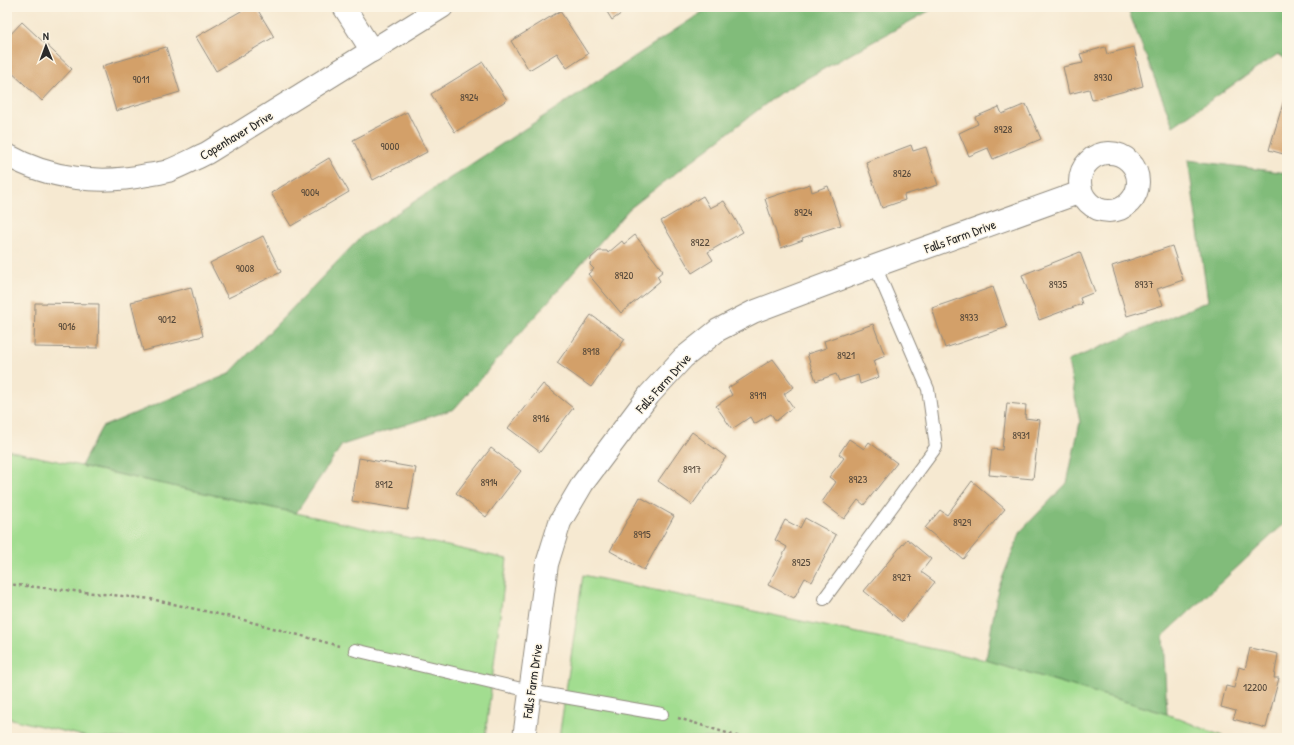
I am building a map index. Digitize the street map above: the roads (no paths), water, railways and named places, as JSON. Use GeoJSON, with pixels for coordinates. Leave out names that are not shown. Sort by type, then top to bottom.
{"type":"FeatureCollection","features":[{"type":"Feature","properties":{"kind":"street"},"geometry":{"type":"LineString","coordinates":[[344,7],[372,51]]}},
{"type":"Feature","properties":{"kind":"street","name":"Copenhaver Drive"},"geometry":{"type":"LineString","coordinates":[[7,155],[20,162],[56,174],[94,180],[129,179],[167,171],[207,154],[442,7]]}},
{"type":"Feature","properties":{"kind":"street","name":"Falls Farm Drive"},"geometry":{"type":"LineString","coordinates":[[524,738],[548,564],[560,522],[583,483],[649,395],[682,358],[718,330],[753,312],[1081,192]]}},
{"type":"Feature","properties":{"kind":"lane"},"geometry":{"type":"LineString","coordinates":[[824,599],[936,447],[928,389],[876,266]]}},
{"type":"Feature","properties":{"kind":"lane"},"geometry":{"type":"LineString","coordinates":[[355,650],[530,691],[662,714]]}}]}
